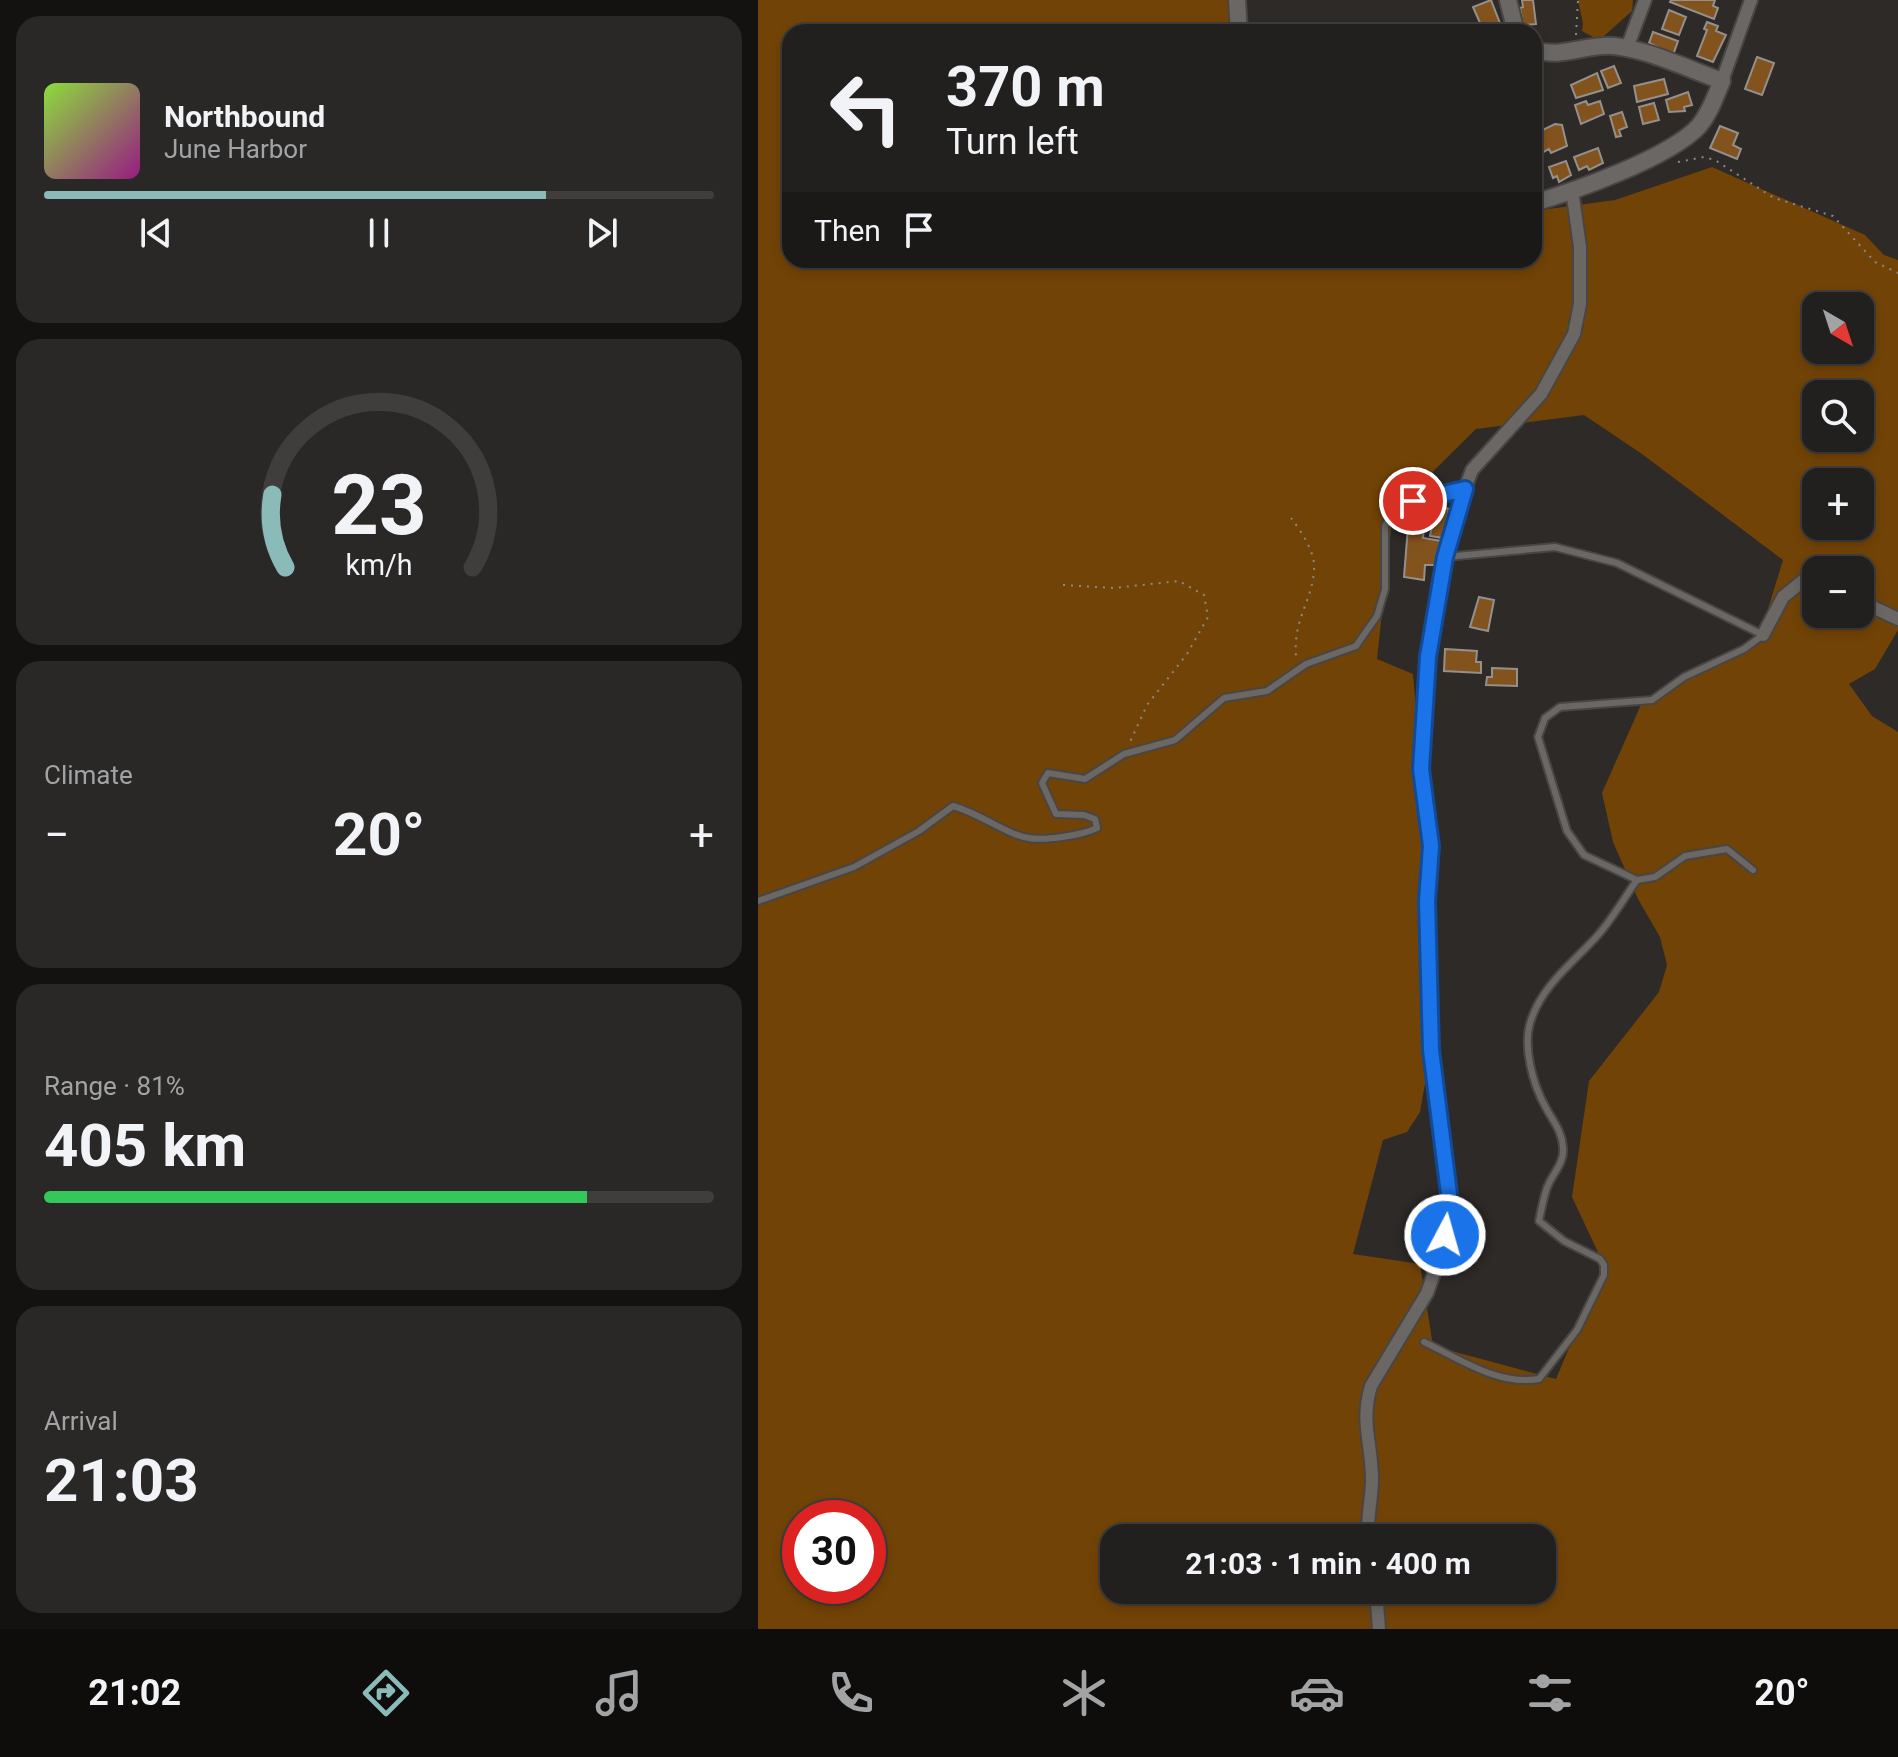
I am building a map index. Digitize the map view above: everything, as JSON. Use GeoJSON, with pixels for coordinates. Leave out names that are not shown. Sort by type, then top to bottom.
{"type":"FeatureCollection","features":[{"type":"Feature","properties":{"kind":"street"},"geometry":{"type":"LineString","coordinates":[[1237,0],[1238,24]]}},
{"type":"Feature","properties":{"kind":"street"},"geometry":{"type":"LineString","coordinates":[[1508,0],[1514,24]]}},
{"type":"Feature","properties":{"kind":"street"},"geometry":{"type":"LineString","coordinates":[[1627,48],[1645,0]]}},
{"type":"Feature","properties":{"kind":"street"},"geometry":{"type":"LineString","coordinates":[[1542,200],[1572,190],[1682,140],[1710,111],[1751,0]]}},
{"type":"Feature","properties":{"kind":"street"},"geometry":{"type":"LineString","coordinates":[[1542,51],[1553,53],[1603,45],[1627,48],[1722,81]]}},
{"type":"Feature","properties":{"kind":"street"},"geometry":{"type":"LineString","coordinates":[[1370,1524],[1371,1451],[1364,1420],[1367,1401],[1371,1386],[1427,1293],[1441,1254],[1449,1194],[1431,1050],[1427,901],[1431,846],[1421,769],[1428,657],[1445,557],[1472,470],[1541,394],[1574,334],[1580,304],[1580,247],[1572,190]]}},
{"type":"Feature","properties":{"kind":"street"},"geometry":{"type":"LineString","coordinates":[[1763,635],[1783,597],[1802,582]]}},
{"type":"Feature","properties":{"kind":"street"},"geometry":{"type":"LineString","coordinates":[[1874,608],[1898,619]]}},
{"type":"Feature","properties":{"kind":"street"},"geometry":{"type":"LineString","coordinates":[[1377,1604],[1379,1629]]}},
{"type":"Feature","properties":{"kind":"lane"},"geometry":{"type":"LineString","coordinates":[[758,901],[854,867],[919,831],[953,806],[972,811],[1028,838],[1087,834],[1097,828],[1095,819],[1084,815],[1056,814],[1042,783],[1048,773],[1085,779],[1124,754],[1175,740],[1224,698],[1267,691],[1298,669],[1356,646],[1377,616],[1385,589],[1385,526],[1396,505],[1465,489]]}},
{"type":"Feature","properties":{"kind":"lane"},"geometry":{"type":"LineString","coordinates":[[1445,557],[1555,547],[1617,563],[1763,635],[1744,649],[1684,677],[1652,700],[1560,707],[1545,718],[1538,737],[1567,831],[1584,855],[1637,880],[1655,877],[1685,856],[1727,849],[1753,870]]}},
{"type":"Feature","properties":{"kind":"lane"},"geometry":{"type":"LineString","coordinates":[[1424,1342],[1494,1376],[1521,1382],[1539,1379],[1577,1330],[1604,1275],[1604,1265],[1600,1259],[1564,1241],[1539,1221],[1546,1189],[1562,1160],[1563,1148],[1560,1132],[1544,1104],[1529,1066],[1527,1045],[1529,1024],[1537,1005],[1570,962],[1599,934],[1637,880]]}},
{"type":"Feature","properties":{"kind":"path"},"geometry":{"type":"LineString","coordinates":[[1576,49],[1578,0]]}},
{"type":"Feature","properties":{"kind":"path"},"geometry":{"type":"LineString","coordinates":[[1677,162],[1704,157],[1715,160],[1774,198],[1833,216],[1875,262],[1898,273]]}},
{"type":"Feature","properties":{"kind":"path"},"geometry":{"type":"LineString","coordinates":[[1291,518],[1302,532],[1315,567],[1295,633],[1298,669]]}},
{"type":"Feature","properties":{"kind":"path"},"geometry":{"type":"LineString","coordinates":[[1063,585],[1114,588],[1155,581],[1179,581],[1204,595],[1208,617],[1187,654],[1147,705],[1124,754]]}},
{"type":"Feature","properties":{"kind":"shaded area"},"geometry":{"type":"Polygon","coordinates":[[[758,0],[1236,0],[1245,24],[782,24],[782,268],[1542,268],[1542,210],[1615,200],[1712,167],[1865,235],[1884,255],[1898,260],[1898,630],[1875,669],[1849,684],[1872,716],[1898,732],[1898,1629],[758,1629],[758,0]],[[1584,415],[1476,429],[1393,511],[1377,659],[1413,674],[1423,792],[1431,1050],[1420,1112],[1407,1132],[1383,1140],[1353,1254],[1420,1264],[1433,1346],[1556,1379],[1604,1265],[1572,1197],[1589,1081],[1659,992],[1667,965],[1660,937],[1638,899],[1613,842],[1602,793],[1643,700],[1759,638],[1783,560],[1642,454],[1584,415]]]}},
{"type":"Feature","properties":{"kind":"shaded area"},"geometry":{"type":"Polygon","coordinates":[[[1578,0],[1633,0],[1632,11],[1604,36],[1595,38],[1582,31],[1578,0]]]}},
{"type":"Feature","properties":{"kind":"building"},"geometry":{"type":"Polygon","coordinates":[[[1491,0],[1500,24],[1480,24],[1473,7],[1491,0]]]}},
{"type":"Feature","properties":{"kind":"building"},"geometry":{"type":"Polygon","coordinates":[[[1522,0],[1533,0],[1536,24],[1523,24],[1520,8],[1523,7],[1522,0]]]}},
{"type":"Feature","properties":{"kind":"building"},"geometry":{"type":"Polygon","coordinates":[[[1671,0],[1715,0],[1713,6],[1718,8],[1714,19],[1671,0]]]}},
{"type":"Feature","properties":{"kind":"building"},"geometry":{"type":"Polygon","coordinates":[[[1669,10],[1686,17],[1679,35],[1662,29],[1669,10]]]}},
{"type":"Feature","properties":{"kind":"building"},"geometry":{"type":"Polygon","coordinates":[[[1707,22],[1718,26],[1716,31],[1726,35],[1713,62],[1697,56],[1707,22]]]}},
{"type":"Feature","properties":{"kind":"building"},"geometry":{"type":"Polygon","coordinates":[[[1653,32],[1678,41],[1673,55],[1649,43],[1653,32]]]}},
{"type":"Feature","properties":{"kind":"building"},"geometry":{"type":"Polygon","coordinates":[[[1757,57],[1774,63],[1762,95],[1745,89],[1757,57]]]}},
{"type":"Feature","properties":{"kind":"building"},"geometry":{"type":"Polygon","coordinates":[[[1614,66],[1621,83],[1608,88],[1601,71],[1614,66]]]}},
{"type":"Feature","properties":{"kind":"building"},"geometry":{"type":"Polygon","coordinates":[[[1597,73],[1603,90],[1576,98],[1571,85],[1597,73]]]}},
{"type":"Feature","properties":{"kind":"building"},"geometry":{"type":"Polygon","coordinates":[[[1664,79],[1668,94],[1637,102],[1634,86],[1664,79]]]}},
{"type":"Feature","properties":{"kind":"building"},"geometry":{"type":"Polygon","coordinates":[[[1688,92],[1692,105],[1684,107],[1685,111],[1669,112],[1666,100],[1688,92]]]}},
{"type":"Feature","properties":{"kind":"building"},"geometry":{"type":"Polygon","coordinates":[[[1586,101],[1588,105],[1600,101],[1604,114],[1581,124],[1575,105],[1586,101]]]}},
{"type":"Feature","properties":{"kind":"building"},"geometry":{"type":"Polygon","coordinates":[[[1654,103],[1659,120],[1643,124],[1639,107],[1654,103]]]}},
{"type":"Feature","properties":{"kind":"building"},"geometry":{"type":"Polygon","coordinates":[[[1622,112],[1627,127],[1619,130],[1621,136],[1616,137],[1610,116],[1622,112]]]}},
{"type":"Feature","properties":{"kind":"building"},"geometry":{"type":"Polygon","coordinates":[[[1555,124],[1562,125],[1567,146],[1551,153],[1549,149],[1542,153],[1542,130],[1555,124]]]}},
{"type":"Feature","properties":{"kind":"building"},"geometry":{"type":"Polygon","coordinates":[[[1720,126],[1738,133],[1733,145],[1741,149],[1737,159],[1710,148],[1720,126]]]}},
{"type":"Feature","properties":{"kind":"building"},"geometry":{"type":"Polygon","coordinates":[[[1598,148],[1603,163],[1589,170],[1587,166],[1579,170],[1574,157],[1598,148]]]}},
{"type":"Feature","properties":{"kind":"building"},"geometry":{"type":"Polygon","coordinates":[[[1566,161],[1571,175],[1559,182],[1557,176],[1553,178],[1549,167],[1566,161]]]}},
{"type":"Feature","properties":{"kind":"building"},"geometry":{"type":"Polygon","coordinates":[[[1436,505],[1449,509],[1443,538],[1430,536],[1436,505]]]}},
{"type":"Feature","properties":{"kind":"building"},"geometry":{"type":"Polygon","coordinates":[[[1409,514],[1420,515],[1419,519],[1425,520],[1423,538],[1442,541],[1436,565],[1425,565],[1424,580],[1404,577],[1409,514]]]}},
{"type":"Feature","properties":{"kind":"building"},"geometry":{"type":"Polygon","coordinates":[[[1479,597],[1494,600],[1488,631],[1470,627],[1479,597]]]}},
{"type":"Feature","properties":{"kind":"building"},"geometry":{"type":"Polygon","coordinates":[[[1445,649],[1477,651],[1476,662],[1481,662],[1481,673],[1444,671],[1445,649]]]}},
{"type":"Feature","properties":{"kind":"building"},"geometry":{"type":"Polygon","coordinates":[[[1492,668],[1517,669],[1517,686],[1486,685],[1487,677],[1492,677],[1492,668]]]}},
{"type":"Feature","properties":{"kind":"route"},"geometry":{"type":"LineString","coordinates":[[1413,501],[1465,489],[1445,557],[1428,657],[1421,769],[1431,846],[1427,901],[1431,1050],[1449,1194],[1445,1235]]}}]}
